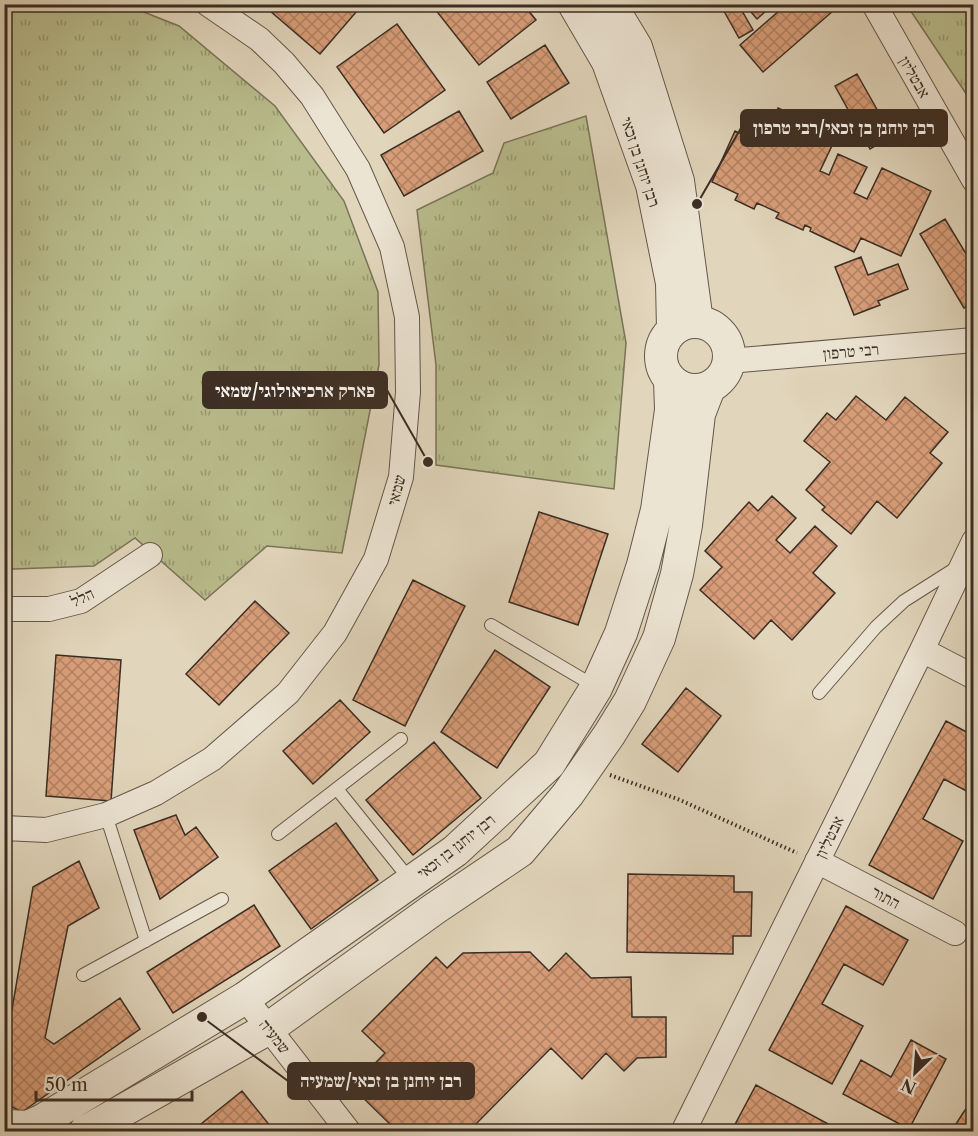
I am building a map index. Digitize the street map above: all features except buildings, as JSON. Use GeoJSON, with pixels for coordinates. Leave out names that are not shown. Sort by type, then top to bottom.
{"type":"FeatureCollection","features":[{"type":"Feature","properties":{"kind":"street","name":"שמאי"},"geometry":{"type":"LineString","coordinates":[[4,828],[46,830],[106,815],[156,793],[212,759],[288,693],[335,633],[376,559],[401,477],[408,392],[407,317],[392,247],[358,169],[312,96],[284,63],[259,39],[208,4]]}},
{"type":"Feature","properties":{"kind":"street","name":"רבן יוחנן בן זכאי"},"geometry":{"type":"LineString","coordinates":[[574,4],[608,62],[652,185],[672,283],[685,326]]}},
{"type":"Feature","properties":{"kind":"street","name":"רבן יוחנן בן זכאי"},"geometry":{"type":"LineString","coordinates":[[610,4],[636,47],[678,181],[685,326]]}},
{"type":"Feature","properties":{"kind":"street","name":"אבטליון"},"geometry":{"type":"LineString","coordinates":[[873,4],[974,180]]}},
{"type":"Feature","properties":{"kind":"street"},"geometry":{"type":"LineString","coordinates":[[85,1131],[269,1028],[434,909],[520,851],[568,794],[630,701],[659,638],[677,574],[686,525],[699,414],[709,388],[725,372],[729,362],[729,350],[725,339],[708,325],[685,326],[665,338],[660,360],[670,380],[678,387],[688,390],[709,388]]}},
{"type":"Feature","properties":{"kind":"street","name":"רבי טרפון"},"geometry":{"type":"LineString","coordinates":[[729,362],[974,340]]}},
{"type":"Feature","properties":{"kind":"street","name":"רבן יוחנן בן זכאי"},"geometry":{"type":"LineString","coordinates":[[9,1127],[28,1127],[43,1120],[245,998],[455,851],[549,764],[596,688],[621,633],[643,565],[657,510],[671,410],[670,380]]}},
{"type":"Feature","properties":{"kind":"street","name":"אבטליון"},"geometry":{"type":"LineString","coordinates":[[683,1131],[974,541]]}},
{"type":"Feature","properties":{"kind":"street","name":"הלל"},"geometry":{"type":"LineString","coordinates":[[4,609],[49,609],[81,602],[150,555]]}},
{"type":"Feature","properties":{"kind":"street"},"geometry":{"type":"LineString","coordinates":[[922,650],[974,677]]}},
{"type":"Feature","properties":{"kind":"street","name":"התור"},"geometry":{"type":"LineString","coordinates":[[817,861],[955,933]]}},
{"type":"Feature","properties":{"kind":"street","name":"שמעיה"},"geometry":{"type":"LineString","coordinates":[[245,998],[349,1131]]}},
{"type":"Feature","properties":{"kind":"lane"},"geometry":{"type":"LineString","coordinates":[[819,693],[876,627],[904,601],[962,564]]}},
{"type":"Feature","properties":{"kind":"lane"},"geometry":{"type":"LineString","coordinates":[[491,626],[596,688]]}},
{"type":"Feature","properties":{"kind":"lane"},"geometry":{"type":"LineString","coordinates":[[278,834],[401,739]]}},
{"type":"Feature","properties":{"kind":"lane"},"geometry":{"type":"LineString","coordinates":[[337,789],[411,881]]}},
{"type":"Feature","properties":{"kind":"lane"},"geometry":{"type":"LineString","coordinates":[[106,815],[146,940]]}},
{"type":"Feature","properties":{"kind":"lane"},"geometry":{"type":"LineString","coordinates":[[83,975],[222,899]]}},
{"type":"Feature","properties":{"kind":"path"},"geometry":{"type":"LineString","coordinates":[[587,766],[680,800],[817,861]]}},
{"type":"Feature","properties":{"kind":"green space"},"geometry":{"type":"Polygon","coordinates":[[[906,4],[971,5],[974,9],[973,104],[906,4]]]}},
{"type":"Feature","properties":{"kind":"green space"},"geometry":{"type":"Polygon","coordinates":[[[4,5],[126,5],[179,26],[275,106],[344,201],[378,292],[379,365],[342,553],[267,546],[205,600],[135,538],[94,566],[14,569],[5,567],[4,5]]]}},
{"type":"Feature","properties":{"kind":"green space"},"geometry":{"type":"Polygon","coordinates":[[[586,116],[626,343],[614,489],[436,465],[436,365],[417,210],[493,173],[504,143],[586,116]]]}},
{"type":"Feature","properties":{"kind":"place","name":"רבן יוחנן בן זכאי/רבי טרפון"},"geometry":{"type":"Point","coordinates":[697,204]}},
{"type":"Feature","properties":{"kind":"place","name":"פארק ארכיאולוגי/שמאי"},"geometry":{"type":"Point","coordinates":[428,462]}},
{"type":"Feature","properties":{"kind":"place","name":"רבן יוחנן בן זכאי/שמעיה"},"geometry":{"type":"Point","coordinates":[202,1017]}}]}
